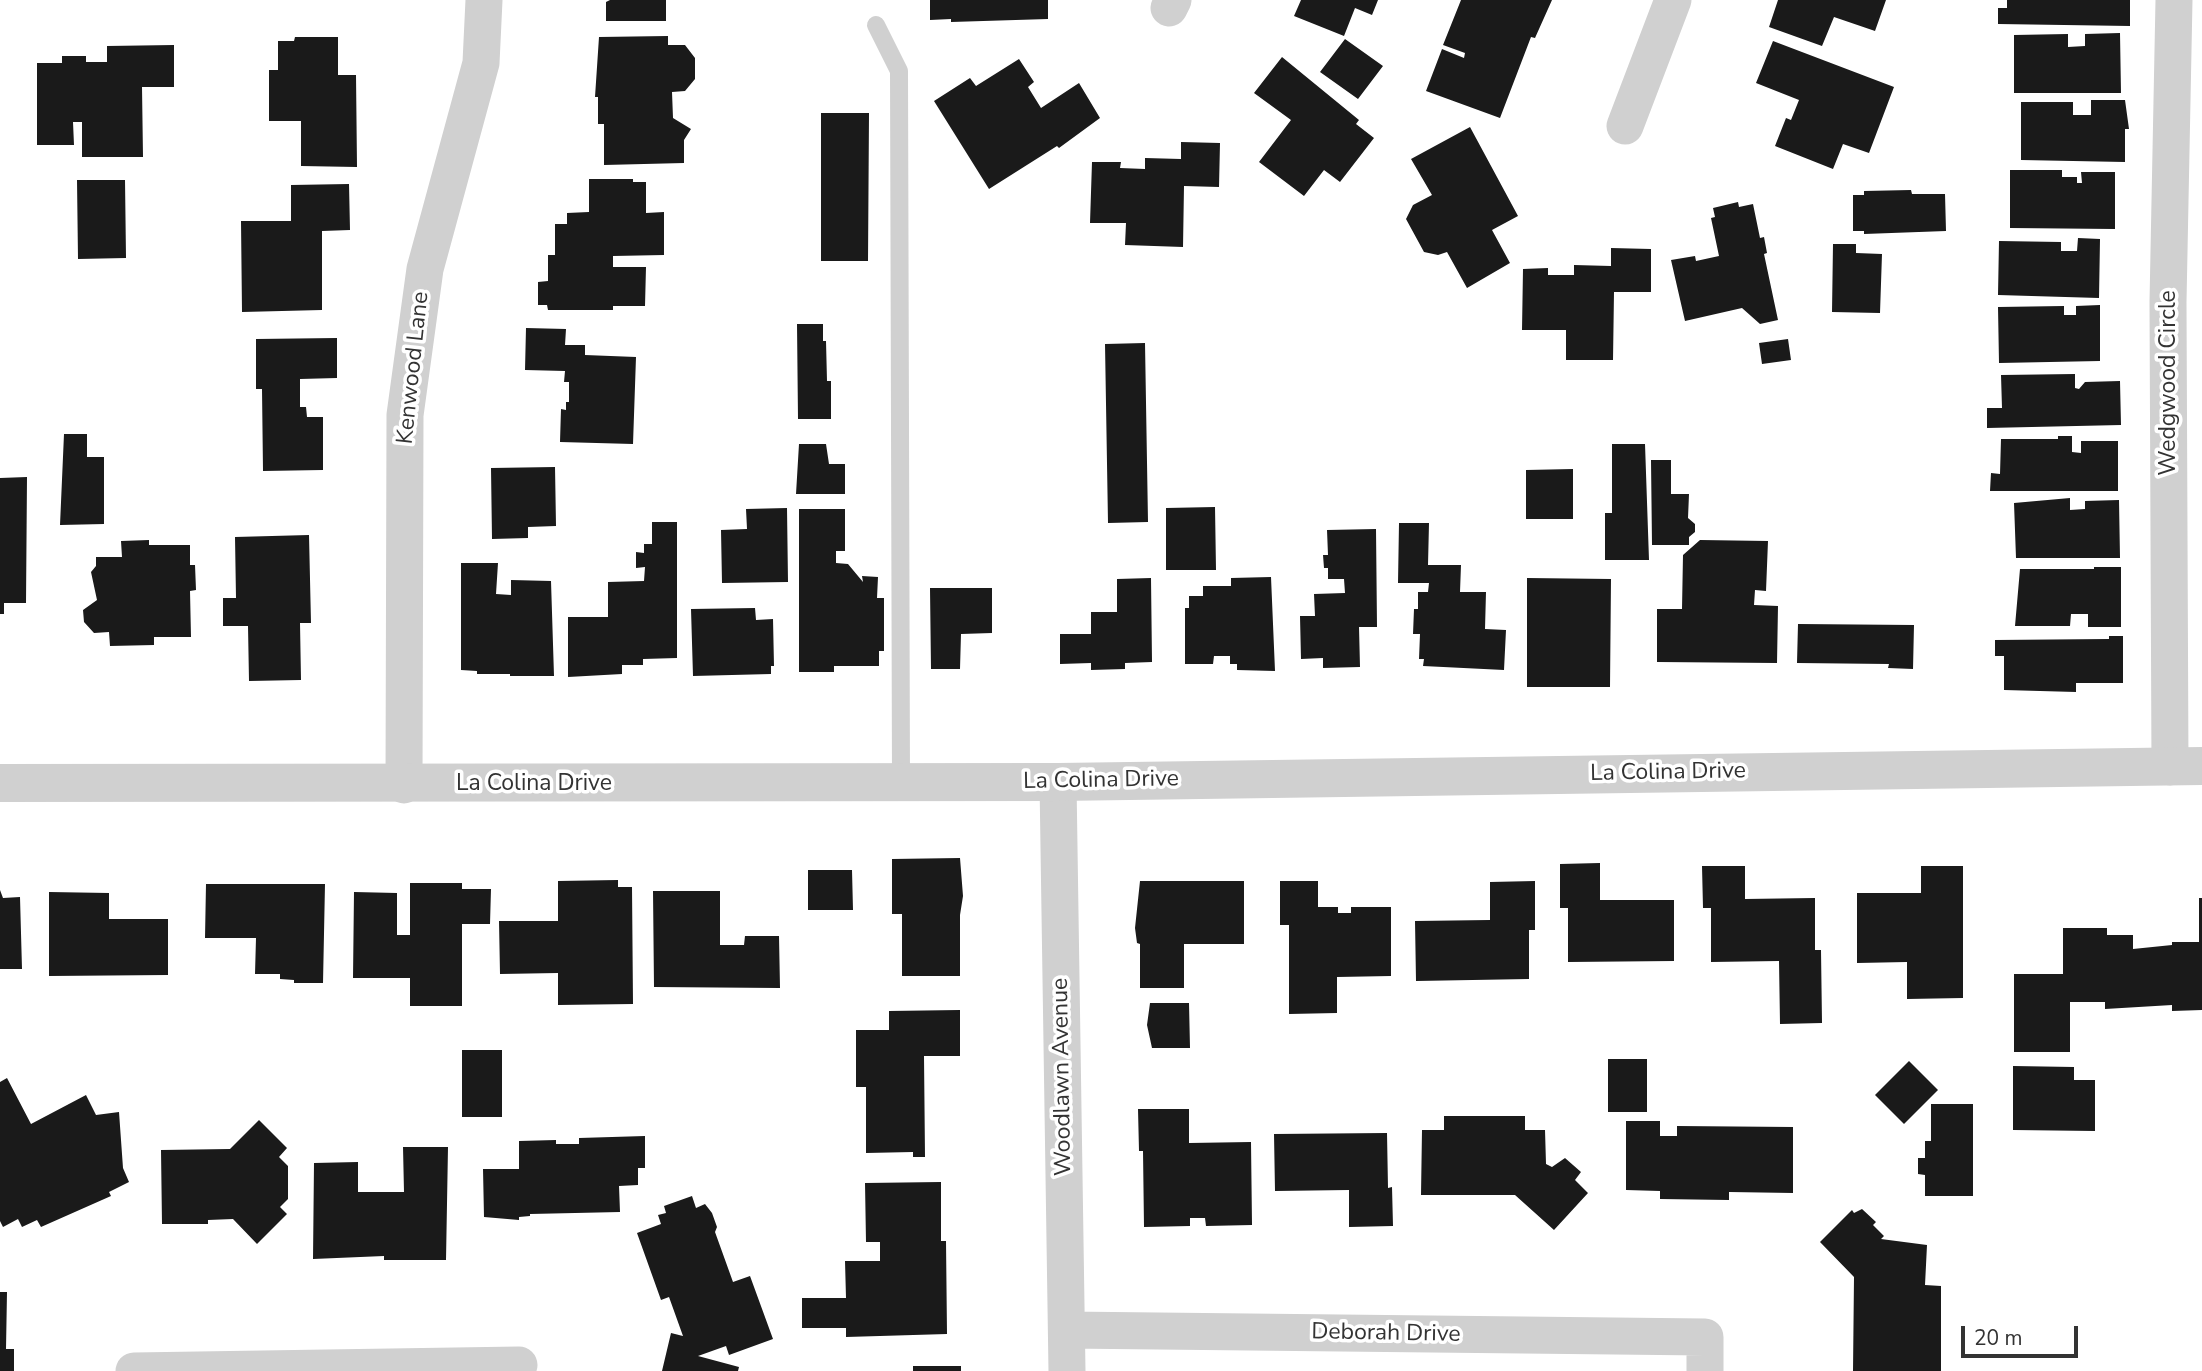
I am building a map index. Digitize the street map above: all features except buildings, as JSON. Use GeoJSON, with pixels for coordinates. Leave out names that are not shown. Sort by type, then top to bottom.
{"type":"FeatureCollection","features":[{"type":"Feature","properties":{"kind":"street","name":"Kenwood Lane"},"geometry":{"type":"LineString","coordinates":[[404,785],[405,415],[425,269],[481,63],[484,0]]}},
{"type":"Feature","properties":{"kind":"street"},"geometry":{"type":"LineString","coordinates":[[1625,126],[1674,0]]}},
{"type":"Feature","properties":{"kind":"street","name":"Wedgwood Circle"},"geometry":{"type":"LineString","coordinates":[[2174,0],[2168,302],[2186,766]]}},
{"type":"Feature","properties":{"kind":"street","name":"La Colina Drive"},"geometry":{"type":"LineString","coordinates":[[0,783],[404,785],[1058,782],[2186,766]]}},
{"type":"Feature","properties":{"kind":"street","name":"Woodlawn Avenue"},"geometry":{"type":"LineString","coordinates":[[1058,782],[1067,1371]]}},
{"type":"Feature","properties":{"kind":"street","name":"Deborah Drive"},"geometry":{"type":"LineString","coordinates":[[1067,1330],[1705,1354]]}},
{"type":"Feature","properties":{"kind":"street"},"geometry":{"type":"LineString","coordinates":[[134,1370],[519,1365]]}},
{"type":"Feature","properties":{"kind":"lane"},"geometry":{"type":"LineString","coordinates":[[876,25],[899,71],[901,783]]}}]}
